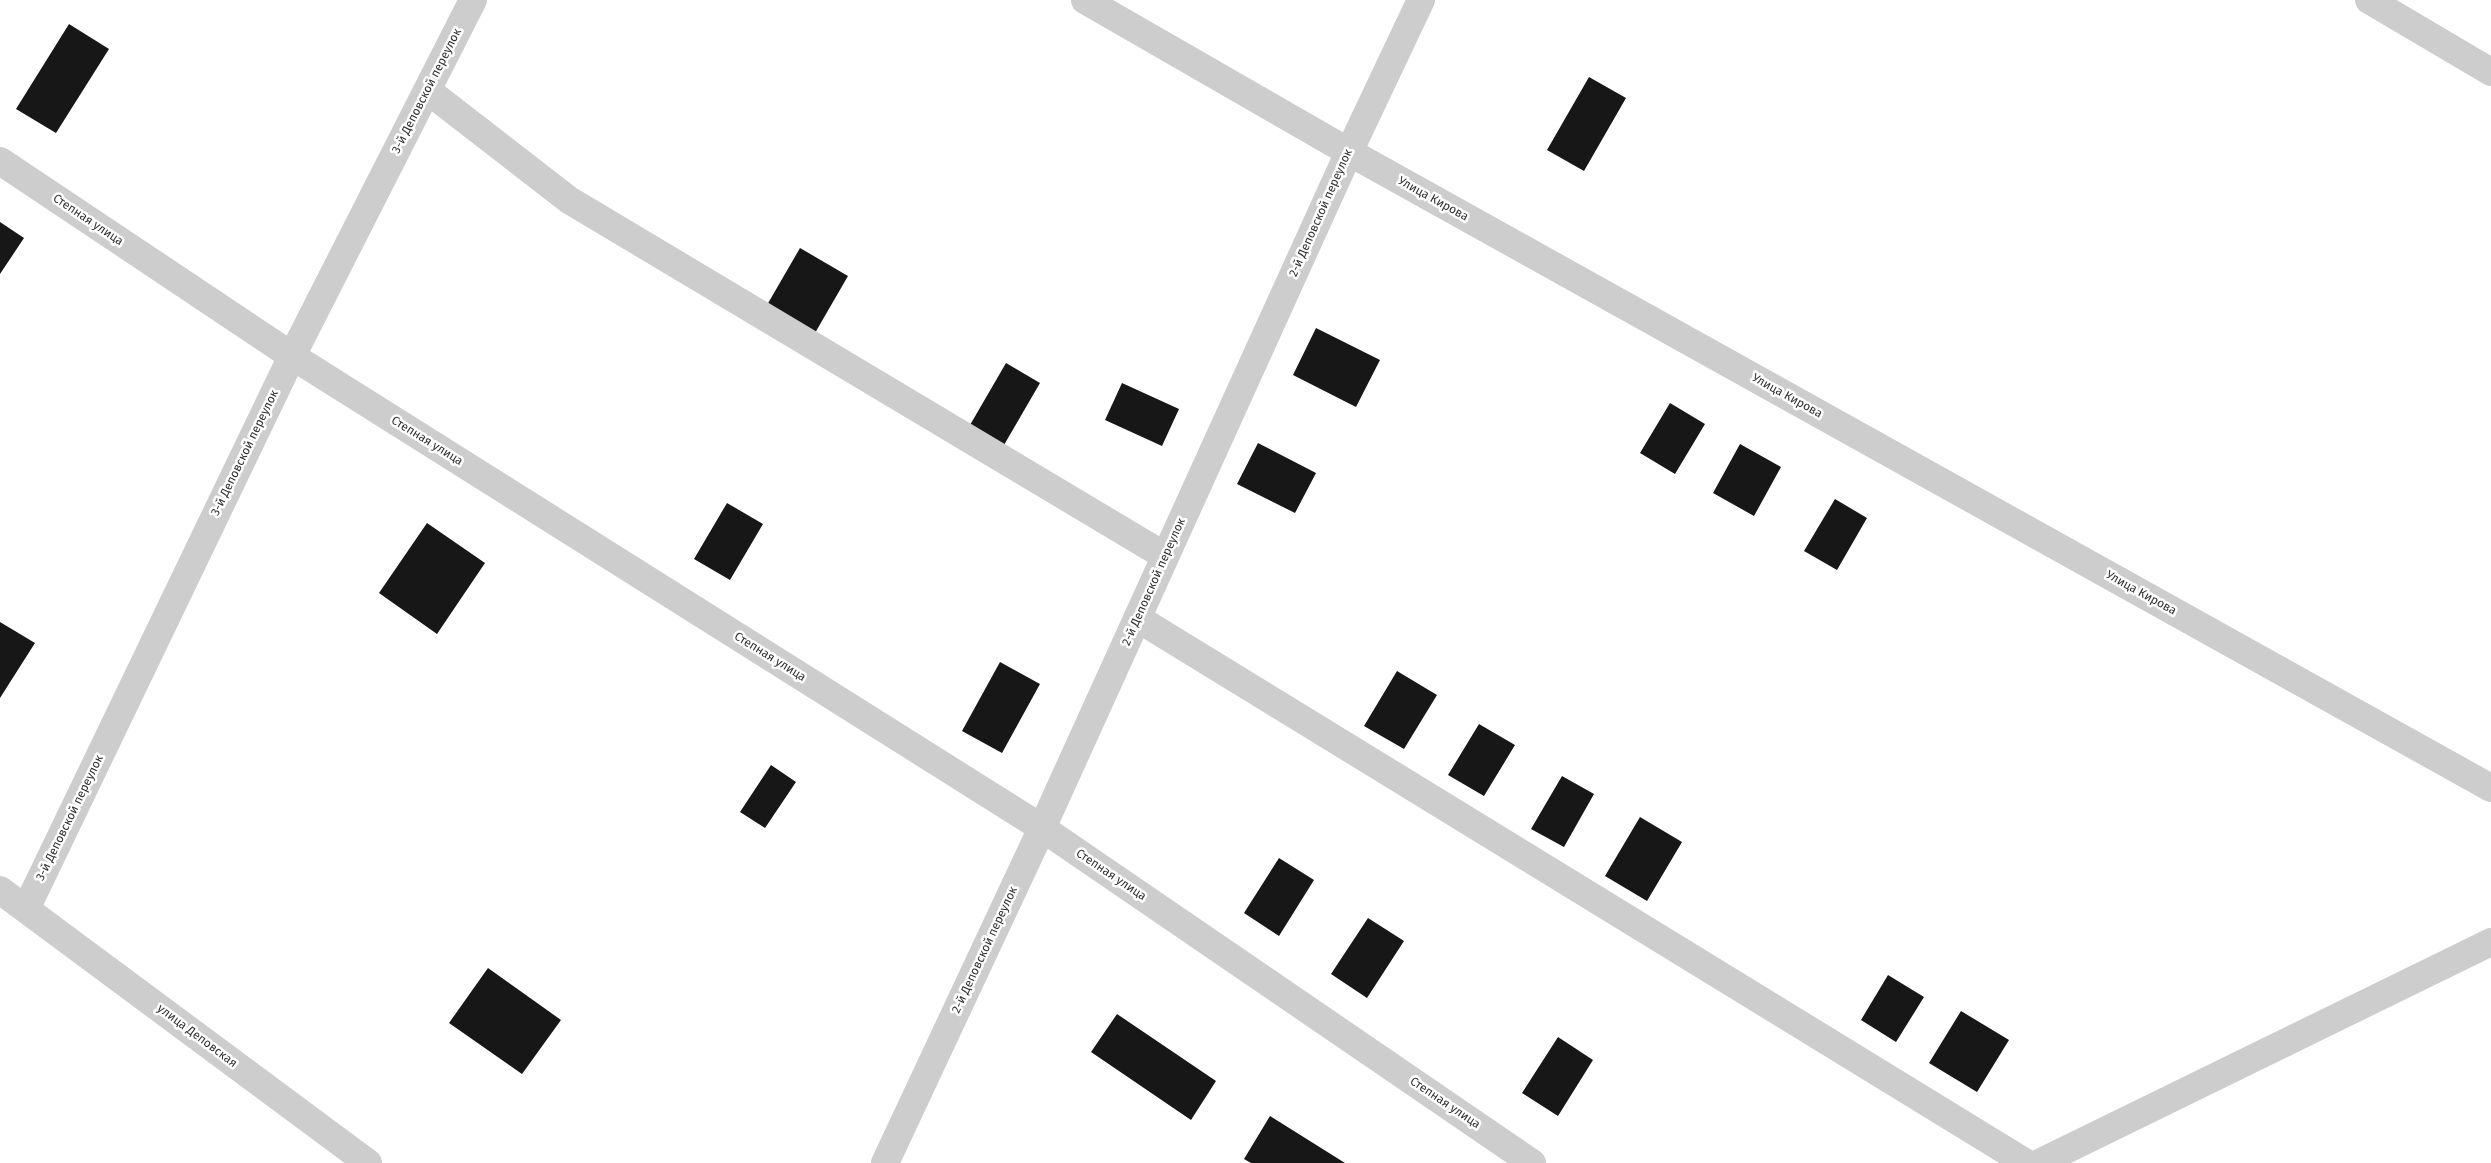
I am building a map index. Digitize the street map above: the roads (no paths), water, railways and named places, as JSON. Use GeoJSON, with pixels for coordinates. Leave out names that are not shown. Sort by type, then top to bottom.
{"type":"FeatureCollection","features":[{"type":"Feature","properties":{"kind":"street","name":"3-й Деповской переулок"},"geometry":{"type":"LineString","coordinates":[[26,909],[292,356],[473,0]]}},
{"type":"Feature","properties":{"kind":"street","name":"Улица Кирова"},"geometry":{"type":"LineString","coordinates":[[1085,0],[1349,152],[2491,788]]}},
{"type":"Feature","properties":{"kind":"street","name":"2-й Деповской переулок"},"geometry":{"type":"LineString","coordinates":[[885,1163],[1042,828],[1349,152],[1422,0]]}},
{"type":"Feature","properties":{"kind":"street"},"geometry":{"type":"LineString","coordinates":[[2369,0],[2491,72]]}},
{"type":"Feature","properties":{"kind":"street"},"geometry":{"type":"LineString","coordinates":[[427,90],[569,200],[1165,556]]}},
{"type":"Feature","properties":{"kind":"street","name":"Степная улица"},"geometry":{"type":"LineString","coordinates":[[0,161],[292,356],[1042,828],[1532,1163]]}},
{"type":"Feature","properties":{"kind":"street"},"geometry":{"type":"LineString","coordinates":[[1137,618],[2026,1163]]}},
{"type":"Feature","properties":{"kind":"street","name":"улица Деповская"},"geometry":{"type":"LineString","coordinates":[[0,890],[368,1163]]}},
{"type":"Feature","properties":{"kind":"street"},"geometry":{"type":"LineString","coordinates":[[2039,1163],[2491,942]]}}]}
